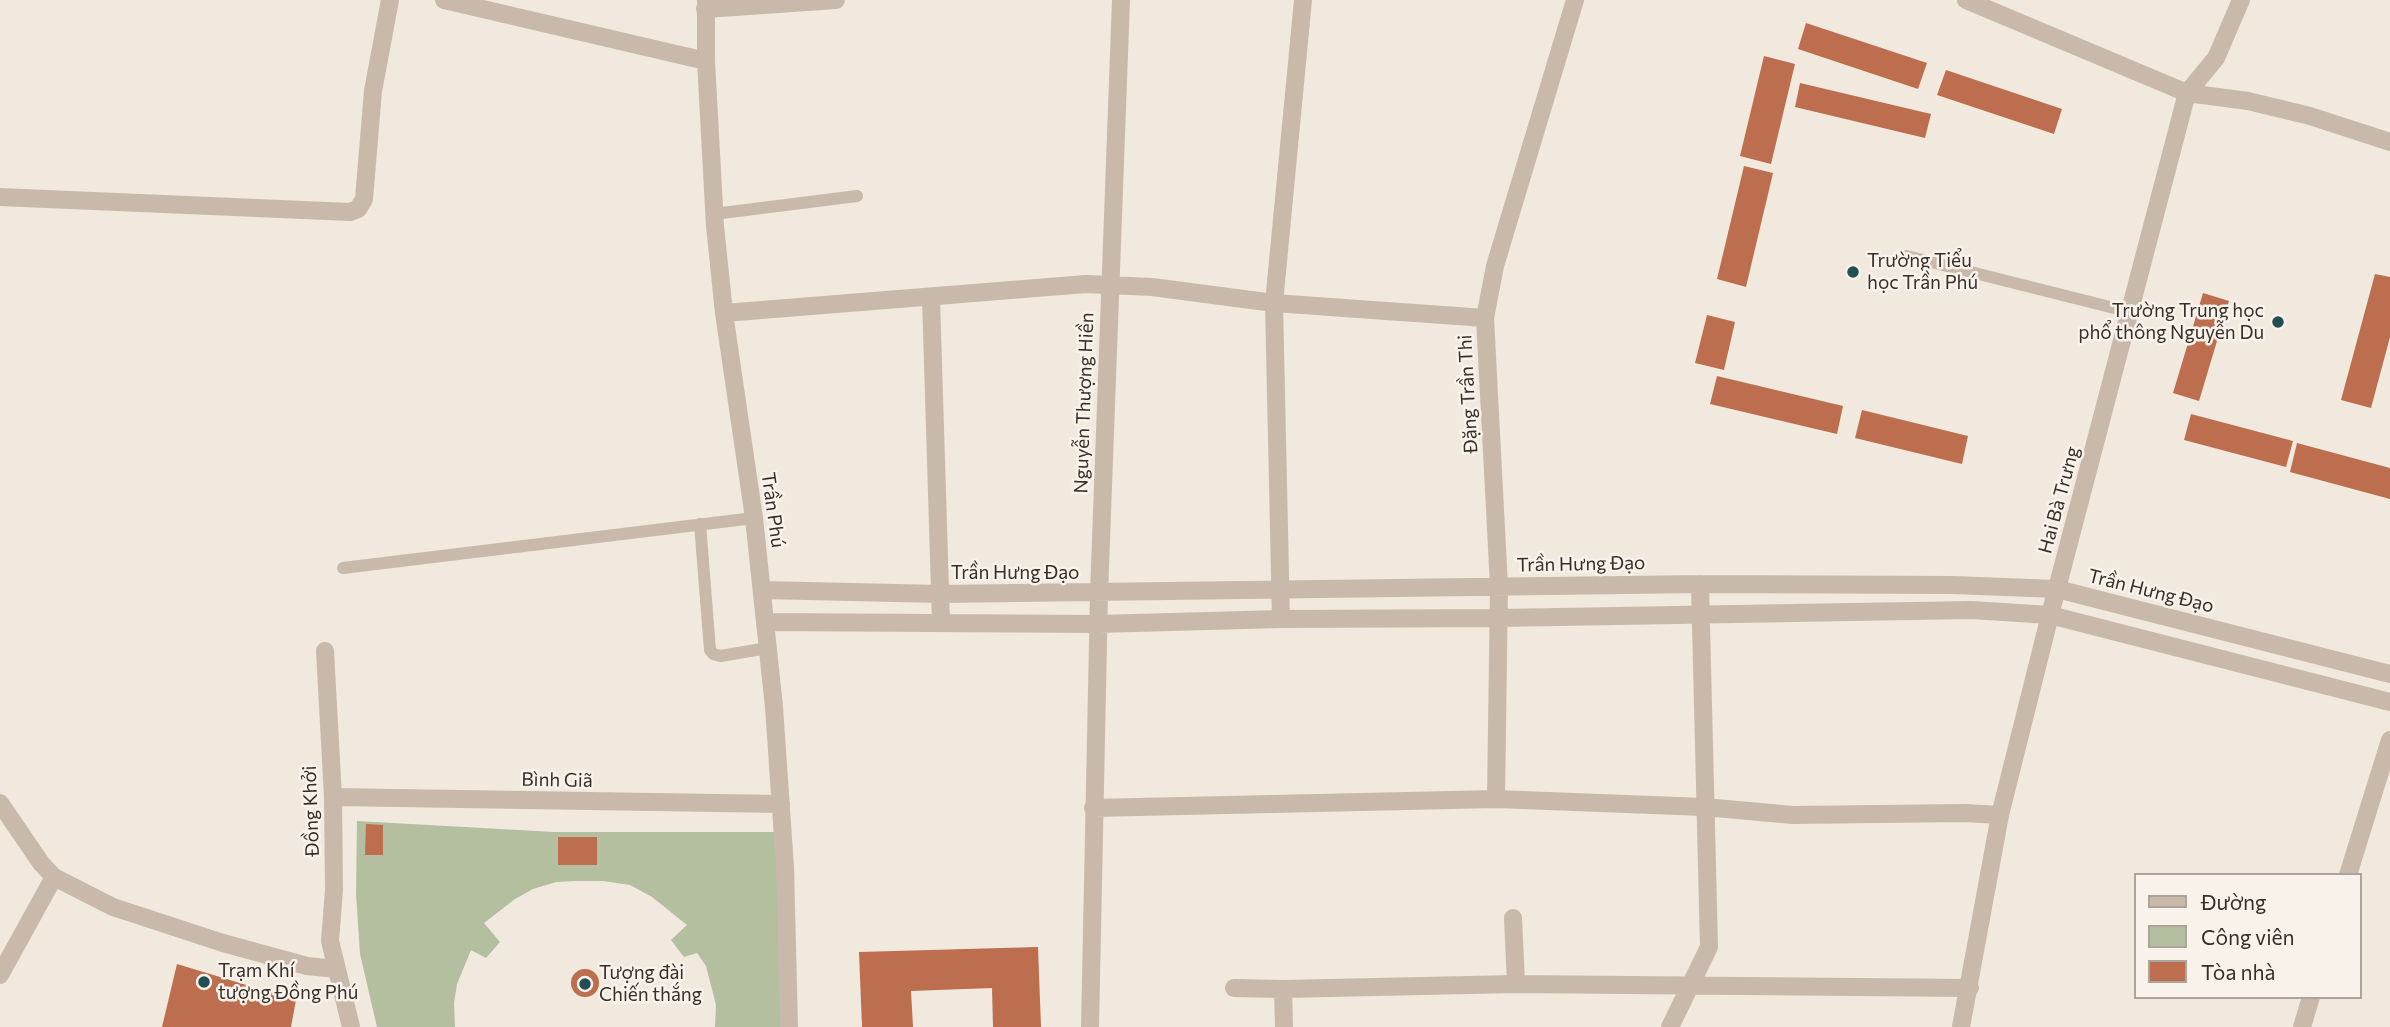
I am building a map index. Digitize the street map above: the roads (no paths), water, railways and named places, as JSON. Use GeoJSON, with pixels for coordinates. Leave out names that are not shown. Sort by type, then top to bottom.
{"type":"FeatureCollection","features":[{"type":"Feature","properties":{"kind":"street"},"geometry":{"type":"LineString","coordinates":[[0,197],[350,212],[358,209],[364,199],[373,91],[390,0]]}},
{"type":"Feature","properties":{"kind":"street"},"geometry":{"type":"LineString","coordinates":[[444,0],[706,61]]}},
{"type":"Feature","properties":{"kind":"street"},"geometry":{"type":"LineString","coordinates":[[705,4],[836,0]]}},
{"type":"Feature","properties":{"kind":"street","name":"Nguyễn Thượng Hiền"},"geometry":{"type":"LineString","coordinates":[[1090,1027],[1098,624],[1121,0]]}},
{"type":"Feature","properties":{"kind":"street"},"geometry":{"type":"LineString","coordinates":[[1281,619],[1274,303],[1303,0]]}},
{"type":"Feature","properties":{"kind":"street","name":"Đặng Trần Thi"},"geometry":{"type":"LineString","coordinates":[[1496,799],[1499,586],[1485,318],[1495,266],[1575,0]]}},
{"type":"Feature","properties":{"kind":"street"},"geometry":{"type":"LineString","coordinates":[[1966,0],[2187,93],[2261,104],[2311,116],[2390,142]]}},
{"type":"Feature","properties":{"kind":"street","name":"Hai Bà Trưng"},"geometry":{"type":"LineString","coordinates":[[1961,1027],[2000,815],[2187,93],[2216,58],[2241,0]]}},
{"type":"Feature","properties":{"kind":"street","name":"Trần Phú"},"geometry":{"type":"LineString","coordinates":[[705,4],[713,214],[724,313],[763,590],[781,804],[789,1027]]}},
{"type":"Feature","properties":{"kind":"street"},"geometry":{"type":"LineString","coordinates":[[724,313],[1070,285],[1109,285],[1152,287],[1274,303],[1485,318]]}},
{"type":"Feature","properties":{"kind":"street"},"geometry":{"type":"LineString","coordinates":[[931,298],[940,623]]}},
{"type":"Feature","properties":{"kind":"street"},"geometry":{"type":"LineString","coordinates":[[1670,1027],[1709,947],[1700,584]]}},
{"type":"Feature","properties":{"kind":"street","name":"Trần Hưng Đạo"},"geometry":{"type":"LineString","coordinates":[[763,590],[1099,594],[1700,584],[1953,585],[2057,589],[2390,674]]}},
{"type":"Feature","properties":{"kind":"street"},"geometry":{"type":"LineString","coordinates":[[766,622],[1098,624],[1971,610],[2050,615],[2390,702]]}},
{"type":"Feature","properties":{"kind":"street","name":"Đồng Khởi"},"geometry":{"type":"LineString","coordinates":[[324,651],[333,797],[334,890],[330,941],[351,1027]]}},
{"type":"Feature","properties":{"kind":"street"},"geometry":{"type":"LineString","coordinates":[[2349,873],[2390,740]]}},
{"type":"Feature","properties":{"kind":"street","name":"Bình Giã"},"geometry":{"type":"LineString","coordinates":[[333,797],[781,804]]}},
{"type":"Feature","properties":{"kind":"street"},"geometry":{"type":"LineString","coordinates":[[1093,808],[1496,799],[1704,807],[1793,815],[2000,815]]}},
{"type":"Feature","properties":{"kind":"street"},"geometry":{"type":"LineString","coordinates":[[0,803],[41,863],[54,877],[113,907],[223,943],[307,966],[336,969]]}},
{"type":"Feature","properties":{"kind":"street"},"geometry":{"type":"LineString","coordinates":[[0,975],[54,877]]}},
{"type":"Feature","properties":{"kind":"street"},"geometry":{"type":"LineString","coordinates":[[1513,918],[1516,984]]}},
{"type":"Feature","properties":{"kind":"street"},"geometry":{"type":"LineString","coordinates":[[1234,988],[1689,984],[1970,988]]}},
{"type":"Feature","properties":{"kind":"street"},"geometry":{"type":"LineString","coordinates":[[1283,989],[1283,1027]]}},
{"type":"Feature","properties":{"kind":"street"},"geometry":{"type":"LineString","coordinates":[[2302,1027],[2310,999]]}},
{"type":"Feature","properties":{"kind":"lane"},"geometry":{"type":"LineString","coordinates":[[713,214],[857,196]]}},
{"type":"Feature","properties":{"kind":"lane"},"geometry":{"type":"LineString","coordinates":[[1907,256],[2130,312]]}},
{"type":"Feature","properties":{"kind":"lane"},"geometry":{"type":"LineString","coordinates":[[343,568],[754,518]]}},
{"type":"Feature","properties":{"kind":"lane"},"geometry":{"type":"LineString","coordinates":[[700,524],[710,649],[713,654],[720,656],[768,648]]}},
{"type":"Feature","properties":{"kind":"place","name":"Trường Tiểu học Trần Phú"},"geometry":{"type":"Point","coordinates":[1853,272]}},
{"type":"Feature","properties":{"kind":"place","name":"Trường Trung học phổ thông Nguyễn Du"},"geometry":{"type":"Point","coordinates":[2278,322]}},
{"type":"Feature","properties":{"kind":"place","name":"Trạm Khí tượng Đồng Phú"},"geometry":{"type":"Point","coordinates":[204,982]}},
{"type":"Feature","properties":{"kind":"place","name":"Tượng đài Chiến thắng"},"geometry":{"type":"Point","coordinates":[585,984]}}]}
